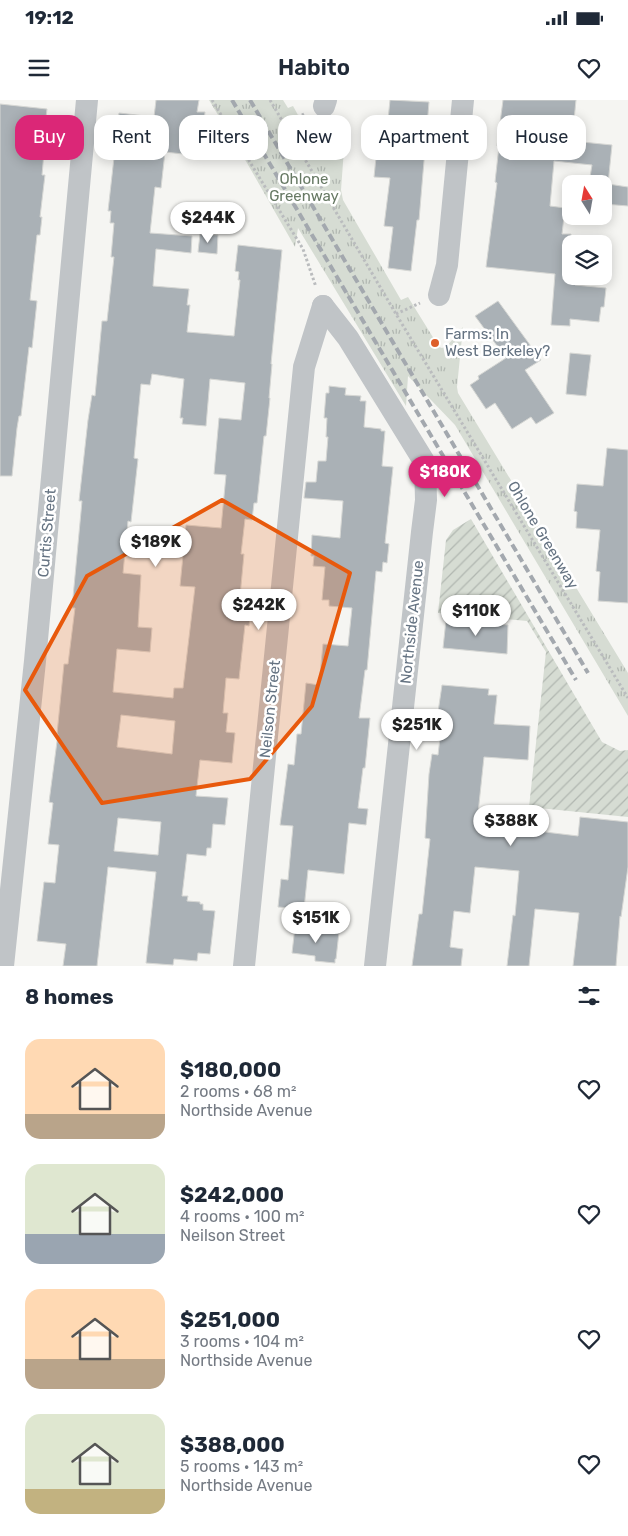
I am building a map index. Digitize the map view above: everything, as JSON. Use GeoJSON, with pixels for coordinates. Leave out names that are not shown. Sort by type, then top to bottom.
{"type":"FeatureCollection","features":[{"type":"Feature","properties":{"kind":"street","name":"Curtis Street"},"geometry":{"type":"LineString","coordinates":[[3,966],[35,661],[87,100]]}},
{"type":"Feature","properties":{"kind":"street"},"geometry":{"type":"LineString","coordinates":[[439,295],[447,265],[463,100]]}},
{"type":"Feature","properties":{"kind":"street","name":"Neilson Street"},"geometry":{"type":"LineString","coordinates":[[244,966],[304,367],[323,306]]}},
{"type":"Feature","properties":{"kind":"street","name":"Northside Avenue"},"geometry":{"type":"LineString","coordinates":[[323,306],[348,338],[424,463],[426,500],[374,966]]}},
{"type":"Feature","properties":{"kind":"path"},"geometry":{"type":"LineString","coordinates":[[212,100],[303,248],[323,306]]}},
{"type":"Feature","properties":{"kind":"path","name":"Ohlone Greenway"},"geometry":{"type":"LineString","coordinates":[[270,100],[396,314],[628,698]]}},
{"type":"Feature","properties":{"kind":"highlighted area"},"geometry":{"type":"Polygon","coordinates":[[[222,500],[350,573],[312,706],[250,779],[102,803],[25,690],[87,576],[222,500]]]}},
{"type":"Feature","properties":{"kind":"green space","name":"Ohlone Greenway"},"geometry":{"type":"Polygon","coordinates":[[[209,100],[283,100],[288,108],[293,106],[298,115],[278,115],[278,160],[343,160],[341,190],[343,200],[401,300],[408,297],[439,347],[447,346],[463,327],[458,393],[628,673],[628,716],[455,425],[408,376],[406,406],[298,228],[295,247],[245,160],[268,160],[268,115],[218,115],[209,100]]]}},
{"type":"Feature","properties":{"kind":"green space"},"geometry":{"type":"Polygon","coordinates":[[[471,519],[602,742],[620,751],[628,750],[628,817],[529,807],[546,652],[527,621],[438,613],[446,540],[453,530],[471,519]]]}},
{"type":"Feature","properties":{"kind":"building"},"geometry":{"type":"Polygon","coordinates":[[[156,100],[199,100],[197,112],[205,112],[205,115],[179,115],[179,154],[169,152],[169,115],[154,115],[156,100]]]}},
{"type":"Feature","properties":{"kind":"building"},"geometry":{"type":"Polygon","coordinates":[[[390,100],[429,102],[428,115],[388,115],[390,100]]]}},
{"type":"Feature","properties":{"kind":"building"},"geometry":{"type":"Polygon","coordinates":[[[503,100],[576,100],[575,115],[501,115],[503,100]]]}},
{"type":"Feature","properties":{"kind":"building"},"geometry":{"type":"Polygon","coordinates":[[[0,104],[47,109],[46,115],[15,115],[15,160],[43,160],[42,175],[45,175],[40,235],[37,235],[30,300],[37,301],[32,348],[29,347],[12,476],[0,476],[0,104]]]}},
{"type":"Feature","properties":{"kind":"building"},"geometry":{"type":"Polygon","coordinates":[[[119,113],[136,115],[119,115],[119,113]]]}},
{"type":"Feature","properties":{"kind":"building"},"geometry":{"type":"Polygon","coordinates":[[[586,142],[612,145],[609,175],[590,175],[592,165],[554,161],[550,206],[562,208],[562,234],[571,234],[562,235],[562,285],[606,288],[604,307],[601,307],[599,322],[570,319],[570,326],[551,325],[555,274],[486,267],[497,183],[495,182],[497,160],[586,160],[586,142]]]}},
{"type":"Feature","properties":{"kind":"building"},"geometry":{"type":"Polygon","coordinates":[[[114,160],[164,160],[161,188],[155,187],[150,233],[192,236],[191,253],[156,249],[153,286],[189,289],[187,305],[190,305],[187,332],[234,336],[240,280],[238,280],[239,272],[235,271],[238,245],[282,250],[271,364],[270,398],[257,503],[254,503],[252,520],[245,519],[241,554],[244,554],[239,607],[251,609],[249,626],[245,625],[239,679],[226,678],[223,713],[228,713],[226,732],[235,733],[232,763],[200,760],[196,796],[228,798],[225,825],[213,824],[211,848],[207,848],[206,856],[187,854],[182,896],[188,896],[187,901],[203,904],[203,910],[215,911],[210,954],[198,953],[197,961],[174,959],[173,965],[146,963],[156,872],[108,867],[97,966],[63,966],[66,944],[37,941],[44,882],[55,883],[59,845],[48,844],[53,803],[49,802],[58,734],[64,664],[68,664],[75,608],[72,608],[82,501],[79,501],[88,420],[92,395],[95,396],[102,321],[107,321],[114,257],[111,257],[114,223],[110,223],[111,211],[108,211],[114,160]],[[152,374],[150,385],[141,384],[134,458],[138,459],[131,522],[128,521],[123,573],[141,575],[138,627],[152,628],[150,652],[117,649],[113,692],[173,698],[174,688],[183,688],[195,587],[180,586],[186,525],[221,528],[226,475],[214,474],[219,418],[241,420],[245,383],[210,379],[206,426],[182,424],[183,418],[180,418],[184,379],[152,374]],[[121,715],[117,747],[172,754],[175,721],[121,715]],[[118,818],[114,851],[158,855],[161,822],[118,818]]]}},
{"type":"Feature","properties":{"kind":"building"},"geometry":{"type":"Polygon","coordinates":[[[376,160],[424,160],[419,220],[417,220],[411,271],[388,268],[393,227],[384,226],[390,178],[374,177],[376,160]]]}},
{"type":"Feature","properties":{"kind":"building"},"geometry":{"type":"Polygon","coordinates":[[[612,185],[628,187],[628,206],[612,205],[612,185]]]}},
{"type":"Feature","properties":{"kind":"building"},"geometry":{"type":"Polygon","coordinates":[[[200,234],[218,235],[217,254],[198,252],[200,234]]]}},
{"type":"Feature","properties":{"kind":"building"},"geometry":{"type":"Polygon","coordinates":[[[498,301],[541,360],[525,370],[554,413],[536,424],[531,417],[512,429],[495,403],[486,409],[470,385],[479,379],[478,376],[506,358],[475,316],[498,301]]]}},
{"type":"Feature","properties":{"kind":"building"},"geometry":{"type":"Polygon","coordinates":[[[570,353],[591,355],[586,396],[566,394],[570,353]]]}},
{"type":"Feature","properties":{"kind":"building"},"geometry":{"type":"Polygon","coordinates":[[[329,386],[346,388],[345,395],[361,396],[360,401],[366,401],[364,427],[385,431],[382,466],[393,467],[385,543],[389,544],[387,563],[383,562],[382,572],[376,571],[367,670],[365,670],[359,718],[370,718],[365,768],[363,768],[358,808],[368,809],[366,825],[349,823],[344,874],[308,870],[304,909],[278,907],[281,879],[288,880],[293,826],[280,825],[288,764],[294,765],[297,734],[301,734],[306,683],[319,685],[323,644],[348,646],[352,608],[329,606],[329,600],[322,600],[325,567],[313,566],[314,556],[311,556],[312,535],[340,538],[343,501],[304,498],[306,482],[316,482],[318,461],[326,461],[328,437],[326,437],[327,418],[324,418],[326,393],[329,393],[329,386]]]}},
{"type":"Feature","properties":{"kind":"building"},"geometry":{"type":"Polygon","coordinates":[[[607,448],[628,450],[628,603],[598,601],[600,572],[596,571],[600,530],[576,528],[577,512],[574,511],[577,484],[603,486],[607,448]]]}},
{"type":"Feature","properties":{"kind":"building"},"geometry":{"type":"Polygon","coordinates":[[[446,620],[508,625],[507,654],[443,648],[446,620]]]}},
{"type":"Feature","properties":{"kind":"building"},"geometry":{"type":"Polygon","coordinates":[[[442,685],[489,689],[488,695],[497,695],[494,724],[530,726],[528,760],[484,757],[477,823],[484,823],[484,829],[520,833],[522,815],[547,817],[545,832],[578,836],[580,817],[628,822],[628,867],[620,916],[616,966],[573,966],[579,913],[535,909],[529,966],[507,966],[513,915],[515,916],[519,871],[475,867],[470,913],[454,911],[450,947],[463,949],[461,966],[412,966],[419,914],[422,914],[430,839],[425,838],[429,774],[432,754],[438,755],[443,712],[438,712],[442,685]]]}},
{"type":"Feature","properties":{"kind":"building"},"geometry":{"type":"Polygon","coordinates":[[[295,927],[339,932],[335,963],[315,961],[315,956],[292,953],[295,927]]]}},
{"type":"Feature","properties":{"kind":"railway"},"geometry":{"type":"LineString","coordinates":[[232,100],[576,680]]}},
{"type":"Feature","properties":{"kind":"railway"},"geometry":{"type":"LineString","coordinates":[[250,100],[588,673]]}},
{"type":"Feature","properties":{"kind":"place","name":"Farms: In West Berkeley?"},"geometry":{"type":"Point","coordinates":[435,343]}}]}
